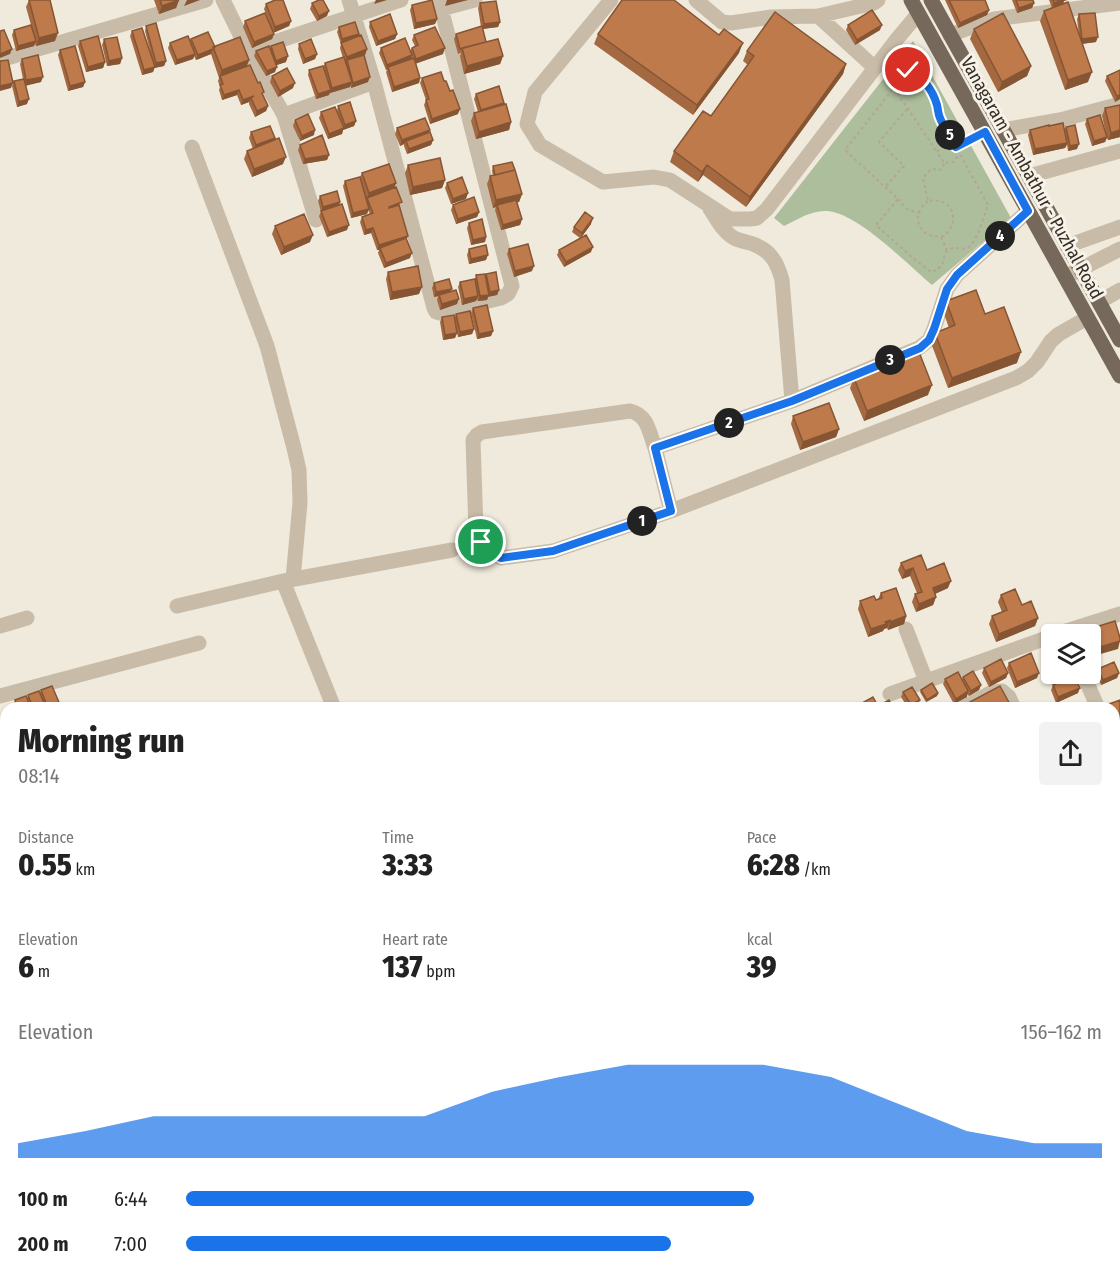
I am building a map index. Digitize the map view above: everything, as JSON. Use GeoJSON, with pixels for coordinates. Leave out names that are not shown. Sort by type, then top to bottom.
{"type":"FeatureCollection","features":[{"type":"Feature","properties":{"kind":"main road","name":"Vanagaram - Ambathur - Puzhal Road"},"geometry":{"type":"LineString","coordinates":[[931,0],[1120,340]]}},
{"type":"Feature","properties":{"kind":"main road","name":"Vanagaram - Ambathur - Puzhal Road"},"geometry":{"type":"LineString","coordinates":[[915,7],[1120,376]]}},
{"type":"Feature","properties":{"kind":"street"},"geometry":{"type":"LineString","coordinates":[[0,60],[206,0]]}},
{"type":"Feature","properties":{"kind":"street"},"geometry":{"type":"LineString","coordinates":[[223,0],[248,51],[284,115],[316,220]]}},
{"type":"Feature","properties":{"kind":"street"},"geometry":{"type":"LineString","coordinates":[[349,0],[374,82],[434,308],[436,312],[444,313],[501,298],[508,294],[512,286],[440,4],[475,0]]}},
{"type":"Feature","properties":{"kind":"street"},"geometry":{"type":"LineString","coordinates":[[248,51],[401,0]]}},
{"type":"Feature","properties":{"kind":"street"},"geometry":{"type":"LineString","coordinates":[[611,0],[535,92],[527,124],[540,145],[603,182],[654,177],[670,180],[730,219],[757,218],[767,209],[875,68],[915,7]]}},
{"type":"Feature","properties":{"kind":"street"},"geometry":{"type":"LineString","coordinates":[[696,0],[722,22],[731,23],[771,17],[818,16],[874,3],[878,0]]}},
{"type":"Feature","properties":{"kind":"street"},"geometry":{"type":"LineString","coordinates":[[950,35],[994,19],[1120,3]]}},
{"type":"Feature","properties":{"kind":"street"},"geometry":{"type":"LineString","coordinates":[[818,16],[875,68]]}},
{"type":"Feature","properties":{"kind":"street"},"geometry":{"type":"LineString","coordinates":[[284,115],[374,82]]}},
{"type":"Feature","properties":{"kind":"street"},"geometry":{"type":"LineString","coordinates":[[1003,130],[1060,120],[1120,104]]}},
{"type":"Feature","properties":{"kind":"street"},"geometry":{"type":"LineString","coordinates":[[192,147],[267,346],[294,448],[300,503],[288,580],[332,702]]}},
{"type":"Feature","properties":{"kind":"street"},"geometry":{"type":"LineString","coordinates":[[1029,176],[1120,151]]}},
{"type":"Feature","properties":{"kind":"street"},"geometry":{"type":"LineString","coordinates":[[707,204],[724,230],[735,238],[765,250],[778,266],[782,280],[792,401]]}},
{"type":"Feature","properties":{"kind":"street"},"geometry":{"type":"LineString","coordinates":[[655,448],[792,401],[920,348],[929,340],[947,289],[957,275],[1028,211]]}},
{"type":"Feature","properties":{"kind":"street"},"geometry":{"type":"LineString","coordinates":[[1067,246],[1120,227]]}},
{"type":"Feature","properties":{"kind":"street"},"geometry":{"type":"LineString","coordinates":[[1065,277],[1120,249]]}},
{"type":"Feature","properties":{"kind":"street"},"geometry":{"type":"LineString","coordinates":[[1099,302],[1120,290]]}},
{"type":"Feature","properties":{"kind":"street"},"geometry":{"type":"LineString","coordinates":[[671,511],[655,448],[643,418],[638,413],[630,411],[482,432],[473,440],[476,531],[481,542],[490,552],[501,558],[553,551],[671,511],[1016,378],[1037,362],[1051,340],[1059,333],[1087,318]]}},
{"type":"Feature","properties":{"kind":"street"},"geometry":{"type":"LineString","coordinates":[[177,606],[288,580],[452,550]]}},
{"type":"Feature","properties":{"kind":"street"},"geometry":{"type":"LineString","coordinates":[[1088,624],[1120,614]]}},
{"type":"Feature","properties":{"kind":"street"},"geometry":{"type":"LineString","coordinates":[[0,626],[27,618]]}},
{"type":"Feature","properties":{"kind":"street"},"geometry":{"type":"LineString","coordinates":[[906,629],[926,681]]}},
{"type":"Feature","properties":{"kind":"street"},"geometry":{"type":"LineString","coordinates":[[890,694],[1041,640]]}},
{"type":"Feature","properties":{"kind":"street"},"geometry":{"type":"LineString","coordinates":[[0,696],[199,643]]}},
{"type":"Feature","properties":{"kind":"street"},"geometry":{"type":"LineString","coordinates":[[1087,684],[1095,702]]}},
{"type":"Feature","properties":{"kind":"street"},"geometry":{"type":"LineString","coordinates":[[974,702],[992,692],[1002,691],[1011,702]]}},
{"type":"Feature","properties":{"kind":"path"},"geometry":{"type":"LineString","coordinates":[[898,199],[876,225],[931,272],[937,270],[943,262],[947,250],[968,247],[975,240],[988,205],[939,116],[933,94],[918,75],[908,70],[845,150],[886,187],[898,199],[907,210],[919,213]]}},
{"type":"Feature","properties":{"kind":"path"},"geometry":{"type":"LineString","coordinates":[[894,88],[944,163]]}},
{"type":"Feature","properties":{"kind":"path"},"geometry":{"type":"LineString","coordinates":[[886,187],[904,166],[879,142],[908,108]]}},
{"type":"Feature","properties":{"kind":"path"},"geometry":{"type":"LineString","coordinates":[[956,147],[985,132]]}},
{"type":"Feature","properties":{"kind":"path"},"geometry":{"type":"LineString","coordinates":[[937,152],[944,142],[953,141]]}},
{"type":"Feature","properties":{"kind":"path"},"geometry":{"type":"LineString","coordinates":[[944,163],[954,162],[960,154]]}},
{"type":"Feature","properties":{"kind":"path"},"geometry":{"type":"LineString","coordinates":[[928,201],[923,178],[931,169],[939,171],[942,169],[944,163]]}},
{"type":"Feature","properties":{"kind":"path"},"geometry":{"type":"LineString","coordinates":[[938,200],[947,205],[953,214],[952,227],[946,235],[932,236],[923,231],[918,221],[919,213],[928,201],[938,200]]}},
{"type":"Feature","properties":{"kind":"path"},"geometry":{"type":"LineString","coordinates":[[941,237],[947,250]]}},
{"type":"Feature","properties":{"kind":"green space"},"geometry":{"type":"Polygon","coordinates":[[[913,41],[1011,218],[932,285],[868,230],[839,214],[827,211],[816,212],[784,226],[774,218],[913,41]]]}},
{"type":"Feature","properties":{"kind":"building"},"geometry":{"type":"Polygon","coordinates":[[[29,0],[50,0],[58,33],[39,38],[29,0]]]}},
{"type":"Feature","properties":{"kind":"building"},"geometry":{"type":"Polygon","coordinates":[[[160,0],[179,0],[162,6],[160,0]]]}},
{"type":"Feature","properties":{"kind":"building"},"geometry":{"type":"Polygon","coordinates":[[[275,0],[283,0],[291,21],[275,27],[266,4],[275,0]]]}},
{"type":"Feature","properties":{"kind":"building"},"geometry":{"type":"Polygon","coordinates":[[[323,0],[329,11],[319,16],[312,3],[323,0]]]}},
{"type":"Feature","properties":{"kind":"building"},"geometry":{"type":"Polygon","coordinates":[[[432,0],[437,19],[416,23],[412,5],[432,0]]]}},
{"type":"Feature","properties":{"kind":"building"},"geometry":{"type":"Polygon","coordinates":[[[622,0],[674,0],[719,35],[724,29],[743,43],[697,105],[598,34],[622,0]]]}},
{"type":"Feature","properties":{"kind":"building"},"geometry":{"type":"Polygon","coordinates":[[[949,0],[985,0],[989,10],[960,23],[949,0]]]}},
{"type":"Feature","properties":{"kind":"building"},"geometry":{"type":"Polygon","coordinates":[[[1016,0],[1033,0],[1034,3],[1019,8],[1016,0]]]}},
{"type":"Feature","properties":{"kind":"building"},"geometry":{"type":"Polygon","coordinates":[[[496,1],[500,22],[484,24],[480,3],[496,1]]]}},
{"type":"Feature","properties":{"kind":"building"},"geometry":{"type":"Polygon","coordinates":[[[1068,2],[1092,72],[1068,80],[1044,11],[1068,2]]]}},
{"type":"Feature","properties":{"kind":"building"},"geometry":{"type":"Polygon","coordinates":[[[872,10],[882,25],[857,40],[848,25],[872,10]]]}},
{"type":"Feature","properties":{"kind":"building"},"geometry":{"type":"Polygon","coordinates":[[[775,12],[846,64],[750,197],[707,165],[702,172],[674,151],[703,111],[711,116],[754,56],[747,51],[775,12]]]}},
{"type":"Feature","properties":{"kind":"building"},"geometry":{"type":"Polygon","coordinates":[[[265,13],[274,34],[254,42],[245,21],[265,13]]]}},
{"type":"Feature","properties":{"kind":"building"},"geometry":{"type":"Polygon","coordinates":[[[1003,13],[1031,66],[1002,82],[974,29],[1003,13]]]}},
{"type":"Feature","properties":{"kind":"building"},"geometry":{"type":"Polygon","coordinates":[[[1095,13],[1098,37],[1082,39],[1079,14],[1095,13]]]}},
{"type":"Feature","properties":{"kind":"building"},"geometry":{"type":"Polygon","coordinates":[[[390,14],[397,34],[378,41],[370,22],[390,14]]]}},
{"type":"Feature","properties":{"kind":"building"},"geometry":{"type":"Polygon","coordinates":[[[355,22],[359,34],[342,39],[339,27],[355,22]]]}},
{"type":"Feature","properties":{"kind":"building"},"geometry":{"type":"Polygon","coordinates":[[[156,23],[166,61],[156,63],[146,26],[156,23]]]}},
{"type":"Feature","properties":{"kind":"building"},"geometry":{"type":"Polygon","coordinates":[[[31,25],[36,41],[18,46],[14,30],[31,25]]]}},
{"type":"Feature","properties":{"kind":"building"},"geometry":{"type":"Polygon","coordinates":[[[482,26],[486,42],[460,49],[456,34],[482,26]]]}},
{"type":"Feature","properties":{"kind":"building"},"geometry":{"type":"Polygon","coordinates":[[[435,27],[445,48],[416,59],[412,48],[418,45],[414,35],[435,27]]]}},
{"type":"Feature","properties":{"kind":"building"},"geometry":{"type":"Polygon","coordinates":[[[142,28],[155,67],[144,70],[132,31],[142,28]]]}},
{"type":"Feature","properties":{"kind":"building"},"geometry":{"type":"Polygon","coordinates":[[[4,30],[12,49],[0,54],[0,31],[4,30]]]}},
{"type":"Feature","properties":{"kind":"building"},"geometry":{"type":"Polygon","coordinates":[[[208,32],[215,47],[198,55],[191,39],[208,32]]]}},
{"type":"Feature","properties":{"kind":"building"},"geometry":{"type":"Polygon","coordinates":[[[361,35],[367,49],[347,57],[341,43],[361,35]]]}},
{"type":"Feature","properties":{"kind":"building"},"geometry":{"type":"Polygon","coordinates":[[[98,36],[105,62],[88,67],[80,41],[98,36]]]}},
{"type":"Feature","properties":{"kind":"building"},"geometry":{"type":"Polygon","coordinates":[[[188,36],[195,54],[177,60],[170,43],[188,36]]]}},
{"type":"Feature","properties":{"kind":"building"},"geometry":{"type":"Polygon","coordinates":[[[117,37],[122,58],[109,61],[104,39],[117,37]]]}},
{"type":"Feature","properties":{"kind":"building"},"geometry":{"type":"Polygon","coordinates":[[[240,37],[249,60],[222,70],[213,47],[240,37]]]}},
{"type":"Feature","properties":{"kind":"building"},"geometry":{"type":"Polygon","coordinates":[[[405,38],[412,55],[387,65],[381,48],[405,38]]]}},
{"type":"Feature","properties":{"kind":"building"},"geometry":{"type":"Polygon","coordinates":[[[311,39],[317,54],[305,59],[299,44],[311,39]]]}},
{"type":"Feature","properties":{"kind":"building"},"geometry":{"type":"Polygon","coordinates":[[[498,39],[503,56],[467,66],[462,48],[498,39]]]}},
{"type":"Feature","properties":{"kind":"building"},"geometry":{"type":"Polygon","coordinates":[[[283,42],[288,56],[276,61],[271,46],[283,42]]]}},
{"type":"Feature","properties":{"kind":"building"},"geometry":{"type":"Polygon","coordinates":[[[75,46],[85,82],[70,86],[60,50],[75,46]]]}},
{"type":"Feature","properties":{"kind":"building"},"geometry":{"type":"Polygon","coordinates":[[[269,46],[277,67],[267,71],[256,51],[269,46]]]}},
{"type":"Feature","properties":{"kind":"building"},"geometry":{"type":"Polygon","coordinates":[[[38,55],[43,77],[26,80],[22,59],[38,55]]]}},
{"type":"Feature","properties":{"kind":"building"},"geometry":{"type":"Polygon","coordinates":[[[364,55],[370,77],[353,83],[347,60],[364,55]]]}},
{"type":"Feature","properties":{"kind":"building"},"geometry":{"type":"Polygon","coordinates":[[[344,57],[352,82],[332,88],[325,63],[344,57]]]}},
{"type":"Feature","properties":{"kind":"building"},"geometry":{"type":"Polygon","coordinates":[[[414,58],[420,78],[394,87],[388,67],[414,58]]]}},
{"type":"Feature","properties":{"kind":"building"},"geometry":{"type":"Polygon","coordinates":[[[8,60],[13,83],[0,86],[0,61],[8,60]]]}},
{"type":"Feature","properties":{"kind":"building"},"geometry":{"type":"Polygon","coordinates":[[[250,65],[258,83],[260,82],[268,106],[257,111],[251,98],[254,96],[243,100],[239,90],[224,95],[220,85],[223,84],[220,76],[250,65]]]}},
{"type":"Feature","properties":{"kind":"building"},"geometry":{"type":"Polygon","coordinates":[[[323,66],[331,90],[318,94],[309,70],[323,66]]]}},
{"type":"Feature","properties":{"kind":"building"},"geometry":{"type":"Polygon","coordinates":[[[287,68],[295,83],[280,91],[272,76],[287,68]]]}},
{"type":"Feature","properties":{"kind":"building"},"geometry":{"type":"Polygon","coordinates":[[[1120,70],[1120,95],[1117,96],[1107,76],[1120,70]]]}},
{"type":"Feature","properties":{"kind":"building"},"geometry":{"type":"Polygon","coordinates":[[[441,72],[450,91],[453,90],[460,109],[432,119],[426,100],[429,99],[422,78],[441,72]]]}},
{"type":"Feature","properties":{"kind":"building"},"geometry":{"type":"Polygon","coordinates":[[[24,79],[29,99],[19,102],[14,81],[24,79]]]}},
{"type":"Feature","properties":{"kind":"building"},"geometry":{"type":"Polygon","coordinates":[[[499,86],[504,103],[481,110],[476,94],[499,86]]]}},
{"type":"Feature","properties":{"kind":"building"},"geometry":{"type":"Polygon","coordinates":[[[350,102],[356,121],[345,125],[338,106],[350,102]]]}},
{"type":"Feature","properties":{"kind":"building"},"geometry":{"type":"Polygon","coordinates":[[[506,104],[511,122],[479,132],[474,113],[506,104]]]}},
{"type":"Feature","properties":{"kind":"building"},"geometry":{"type":"Polygon","coordinates":[[[1120,105],[1120,130],[1111,133],[1105,108],[1120,105]]]}},
{"type":"Feature","properties":{"kind":"building"},"geometry":{"type":"Polygon","coordinates":[[[335,107],[344,128],[329,134],[321,112],[335,107]]]}},
{"type":"Feature","properties":{"kind":"building"},"geometry":{"type":"Polygon","coordinates":[[[308,114],[315,130],[302,136],[295,120],[308,114]]]}},
{"type":"Feature","properties":{"kind":"building"},"geometry":{"type":"Polygon","coordinates":[[[1100,115],[1107,137],[1094,141],[1087,119],[1100,115]]]}},
{"type":"Feature","properties":{"kind":"building"},"geometry":{"type":"Polygon","coordinates":[[[425,118],[430,130],[402,140],[397,128],[425,118]]]}},
{"type":"Feature","properties":{"kind":"building"},"geometry":{"type":"Polygon","coordinates":[[[1063,123],[1067,143],[1035,149],[1030,130],[1063,123]]]}},
{"type":"Feature","properties":{"kind":"building"},"geometry":{"type":"Polygon","coordinates":[[[1075,125],[1079,144],[1070,146],[1066,127],[1075,125]]]}},
{"type":"Feature","properties":{"kind":"building"},"geometry":{"type":"Polygon","coordinates":[[[270,126],[275,138],[256,145],[251,132],[270,126]]]}},
{"type":"Feature","properties":{"kind":"building"},"geometry":{"type":"Polygon","coordinates":[[[430,132],[433,140],[409,149],[406,141],[430,132]]]}},
{"type":"Feature","properties":{"kind":"building"},"geometry":{"type":"Polygon","coordinates":[[[322,135],[329,155],[305,159],[300,145],[322,135]]]}},
{"type":"Feature","properties":{"kind":"building"},"geometry":{"type":"Polygon","coordinates":[[[279,138],[286,157],[254,169],[247,151],[279,138]]]}},
{"type":"Feature","properties":{"kind":"building"},"geometry":{"type":"Polygon","coordinates":[[[440,158],[445,180],[413,187],[408,165],[440,158]]]}},
{"type":"Feature","properties":{"kind":"building"},"geometry":{"type":"Polygon","coordinates":[[[512,162],[515,170],[495,175],[493,166],[512,162]]]}},
{"type":"Feature","properties":{"kind":"building"},"geometry":{"type":"Polygon","coordinates":[[[389,164],[396,183],[369,193],[362,173],[389,164]]]}},
{"type":"Feature","properties":{"kind":"building"},"geometry":{"type":"Polygon","coordinates":[[[515,170],[522,194],[496,200],[490,176],[515,170]]]}},
{"type":"Feature","properties":{"kind":"building"},"geometry":{"type":"Polygon","coordinates":[[[360,177],[369,209],[353,213],[345,181],[360,177]]]}},
{"type":"Feature","properties":{"kind":"building"},"geometry":{"type":"Polygon","coordinates":[[[462,177],[468,193],[453,199],[447,183],[462,177]]]}},
{"type":"Feature","properties":{"kind":"building"},"geometry":{"type":"Polygon","coordinates":[[[396,187],[402,202],[389,208],[399,205],[408,236],[379,245],[373,228],[366,230],[362,217],[373,213],[367,198],[396,187]]]}},
{"type":"Feature","properties":{"kind":"building"},"geometry":{"type":"Polygon","coordinates":[[[337,191],[340,202],[323,207],[320,196],[337,191]]]}},
{"type":"Feature","properties":{"kind":"building"},"geometry":{"type":"Polygon","coordinates":[[[474,197],[479,212],[458,219],[453,205],[474,197]]]}},
{"type":"Feature","properties":{"kind":"building"},"geometry":{"type":"Polygon","coordinates":[[[516,200],[522,219],[503,225],[497,205],[516,200]]]}},
{"type":"Feature","properties":{"kind":"building"},"geometry":{"type":"Polygon","coordinates":[[[342,204],[349,225],[329,232],[321,211],[342,204]]]}},
{"type":"Feature","properties":{"kind":"building"},"geometry":{"type":"Polygon","coordinates":[[[585,212],[593,218],[582,233],[574,227],[585,212]]]}},
{"type":"Feature","properties":{"kind":"building"},"geometry":{"type":"Polygon","coordinates":[[[304,214],[313,235],[284,247],[275,226],[304,214]]]}},
{"type":"Feature","properties":{"kind":"building"},"geometry":{"type":"Polygon","coordinates":[[[482,219],[486,237],[473,240],[469,223],[482,219]]]}},
{"type":"Feature","properties":{"kind":"building"},"geometry":{"type":"Polygon","coordinates":[[[586,235],[593,247],[566,262],[559,250],[586,235]]]}},
{"type":"Feature","properties":{"kind":"building"},"geometry":{"type":"Polygon","coordinates":[[[406,238],[412,253],[386,263],[380,248],[406,238]]]}},
{"type":"Feature","properties":{"kind":"building"},"geometry":{"type":"Polygon","coordinates":[[[528,244],[534,266],[515,271],[509,249],[528,244]]]}},
{"type":"Feature","properties":{"kind":"building"},"geometry":{"type":"Polygon","coordinates":[[[486,245],[488,255],[471,259],[469,249],[486,245]]]}},
{"type":"Feature","properties":{"kind":"building"},"geometry":{"type":"Polygon","coordinates":[[[418,266],[422,287],[392,292],[388,272],[418,266]]]}},
{"type":"Feature","properties":{"kind":"building"},"geometry":{"type":"Polygon","coordinates":[[[496,272],[499,290],[490,292],[486,274],[496,272]]]}},
{"type":"Feature","properties":{"kind":"building"},"geometry":{"type":"Polygon","coordinates":[[[485,274],[489,295],[480,296],[476,275],[485,274]]]}},
{"type":"Feature","properties":{"kind":"building"},"geometry":{"type":"Polygon","coordinates":[[[449,279],[452,289],[436,292],[434,283],[449,279]]]}},
{"type":"Feature","properties":{"kind":"building"},"geometry":{"type":"Polygon","coordinates":[[[475,279],[478,296],[464,299],[460,282],[475,279]]]}},
{"type":"Feature","properties":{"kind":"building"},"geometry":{"type":"Polygon","coordinates":[[[456,290],[459,299],[442,304],[439,295],[456,290]]]}},
{"type":"Feature","properties":{"kind":"building"},"geometry":{"type":"Polygon","coordinates":[[[976,290],[985,314],[1004,307],[1021,352],[952,378],[935,333],[955,325],[946,301],[976,290]]]}},
{"type":"Feature","properties":{"kind":"building"},"geometry":{"type":"Polygon","coordinates":[[[487,305],[493,331],[479,334],[473,308],[487,305]]]}},
{"type":"Feature","properties":{"kind":"building"},"geometry":{"type":"Polygon","coordinates":[[[470,311],[474,329],[460,332],[456,314],[470,311]]]}},
{"type":"Feature","properties":{"kind":"building"},"geometry":{"type":"Polygon","coordinates":[[[454,315],[457,333],[445,335],[442,317],[454,315]]]}},
{"type":"Feature","properties":{"kind":"building"},"geometry":{"type":"Polygon","coordinates":[[[919,352],[932,385],[867,411],[854,378],[919,352]]]}},
{"type":"Feature","properties":{"kind":"building"},"geometry":{"type":"Polygon","coordinates":[[[829,403],[839,429],[803,442],[793,416],[829,403]]]}},
{"type":"Feature","properties":{"kind":"building"},"geometry":{"type":"Polygon","coordinates":[[[921,555],[927,570],[944,563],[951,581],[933,588],[936,597],[919,604],[915,594],[922,592],[913,568],[905,571],[901,563],[921,555]]]}},
{"type":"Feature","properties":{"kind":"building"},"geometry":{"type":"Polygon","coordinates":[[[896,588],[906,616],[890,622],[890,620],[885,622],[886,624],[871,629],[860,601],[874,596],[876,600],[882,598],[881,593],[896,588]]]}},
{"type":"Feature","properties":{"kind":"building"},"geometry":{"type":"Polygon","coordinates":[[[1015,589],[1022,605],[1031,601],[1038,618],[999,634],[992,616],[1007,610],[1001,595],[1015,589]]]}},
{"type":"Feature","properties":{"kind":"building"},"geometry":{"type":"Polygon","coordinates":[[[1115,621],[1120,641],[1101,647],[1101,625],[1115,621]]]}},
{"type":"Feature","properties":{"kind":"building"},"geometry":{"type":"Polygon","coordinates":[[[1031,653],[1039,673],[1017,682],[1009,663],[1031,653]]]}},
{"type":"Feature","properties":{"kind":"building"},"geometry":{"type":"Polygon","coordinates":[[[1001,659],[1008,673],[991,682],[984,668],[1001,659]]]}},
{"type":"Feature","properties":{"kind":"building"},"geometry":{"type":"Polygon","coordinates":[[[1114,662],[1119,673],[1103,680],[1101,668],[1114,662]]]}},
{"type":"Feature","properties":{"kind":"building"},"geometry":{"type":"Polygon","coordinates":[[[973,671],[981,685],[971,691],[963,677],[973,671]]]}},
{"type":"Feature","properties":{"kind":"building"},"geometry":{"type":"Polygon","coordinates":[[[958,672],[968,691],[956,699],[945,679],[958,672]]]}},
{"type":"Feature","properties":{"kind":"building"},"geometry":{"type":"Polygon","coordinates":[[[932,683],[938,693],[927,700],[921,690],[932,683]]]}},
{"type":"Feature","properties":{"kind":"building"},"geometry":{"type":"Polygon","coordinates":[[[1078,684],[1080,688],[1058,697],[1053,685],[1078,684]]]}},
{"type":"Feature","properties":{"kind":"building"},"geometry":{"type":"Polygon","coordinates":[[[52,686],[59,702],[46,702],[41,690],[52,686]]]}},
{"type":"Feature","properties":{"kind":"building"},"geometry":{"type":"Polygon","coordinates":[[[1000,686],[1009,702],[970,702],[1000,686]]]}},
{"type":"Feature","properties":{"kind":"building"},"geometry":{"type":"Polygon","coordinates":[[[912,687],[920,700],[909,702],[903,692],[912,687]]]}},
{"type":"Feature","properties":{"kind":"building"},"geometry":{"type":"Polygon","coordinates":[[[39,691],[44,702],[31,702],[28,695],[39,691]]]}},
{"type":"Feature","properties":{"kind":"building"},"geometry":{"type":"Polygon","coordinates":[[[26,696],[28,702],[16,702],[15,700],[26,696]]]}},
{"type":"Feature","properties":{"kind":"building"},"geometry":{"type":"Polygon","coordinates":[[[873,697],[876,702],[864,702],[873,697]]]}},
{"type":"Feature","properties":{"kind":"route"},"geometry":{"type":"LineString","coordinates":[[481,542],[490,552],[501,558],[553,551],[671,511],[655,448],[792,401],[920,348],[929,340],[947,289],[957,275],[1028,211],[985,132],[956,147],[939,116],[933,94],[927,84],[918,75],[908,70]]}}]}
